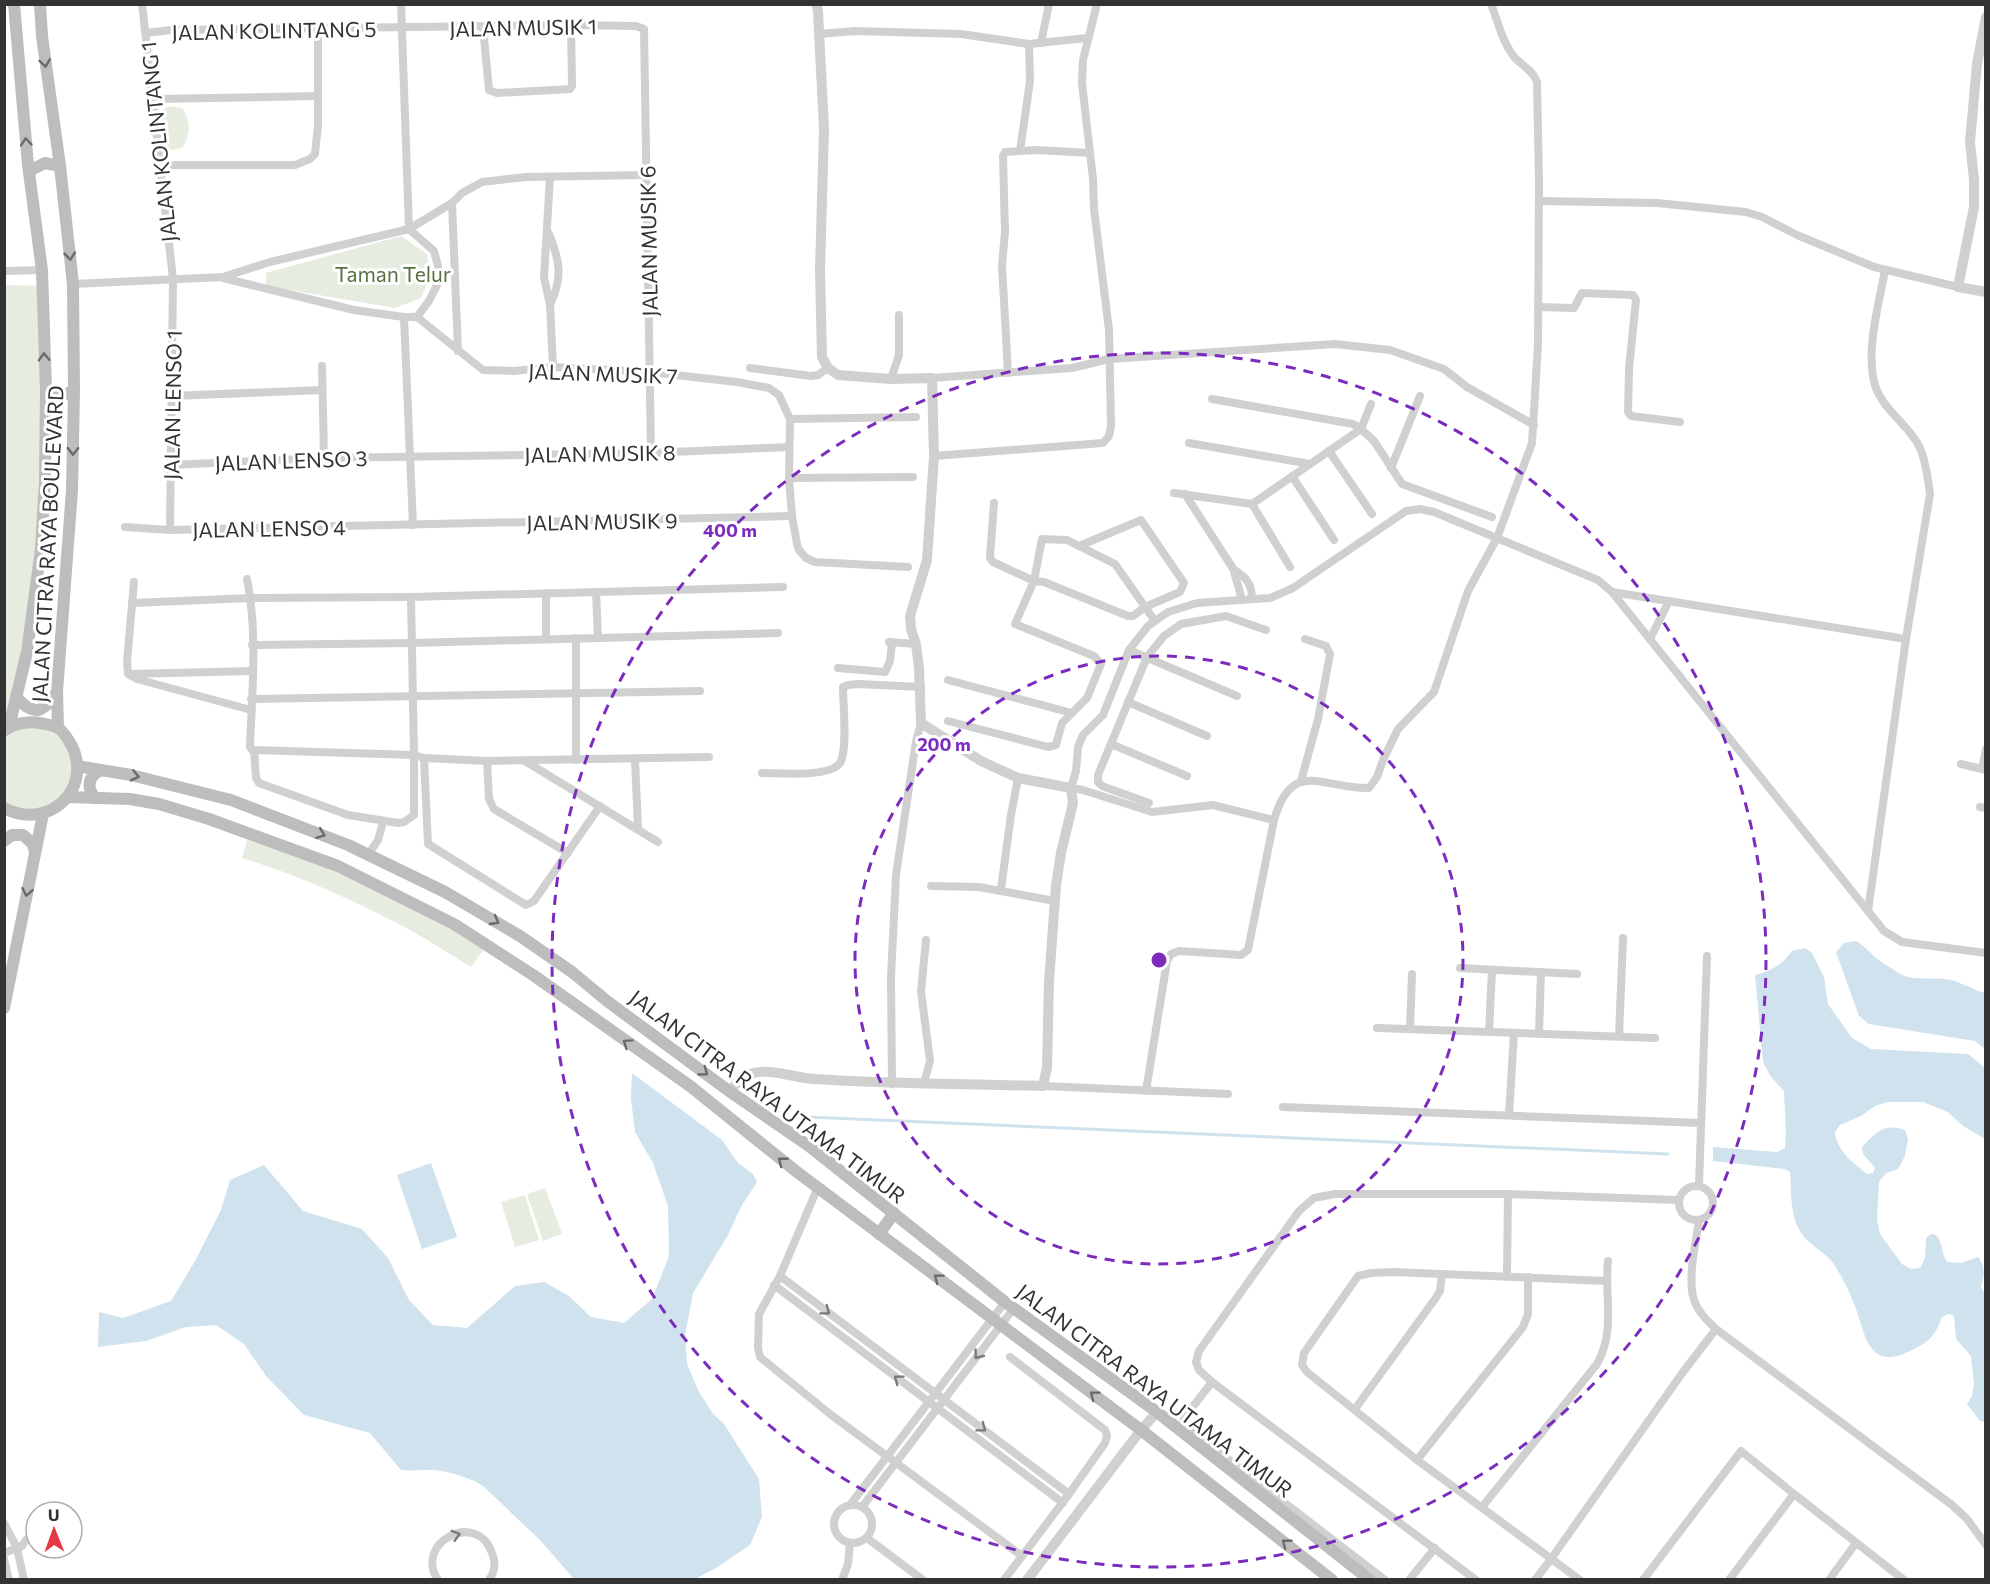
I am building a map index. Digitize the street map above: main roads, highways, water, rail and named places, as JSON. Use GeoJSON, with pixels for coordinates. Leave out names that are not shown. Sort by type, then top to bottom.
{"type":"FeatureCollection","features":[{"type":"Feature","properties":{"kind":"main road","name":"JALAN CITRA RAYA BOULEVARD"},"geometry":{"type":"LineString","coordinates":[[7,729],[27,652],[41,549],[45,481],[46,390],[42,270],[29,171],[14,4]]}},
{"type":"Feature","properties":{"kind":"main road","name":"JALAN CITRA RAYA BOULEVARD"},"geometry":{"type":"LineString","coordinates":[[40,4],[73,284],[72,490],[57,692],[58,728]]}},
{"type":"Feature","properties":{"kind":"main road"},"geometry":{"type":"LineString","coordinates":[[29,171],[45,163],[60,166]]}},
{"type":"Feature","properties":{"kind":"main road"},"geometry":{"type":"LineString","coordinates":[[46,390],[61,395],[74,390]]}},
{"type":"Feature","properties":{"kind":"main road"},"geometry":{"type":"LineString","coordinates":[[16,697],[30,710],[37,711],[49,704],[57,692]]}},
{"type":"Feature","properties":{"kind":"main road"},"geometry":{"type":"LineString","coordinates":[[4,808],[14,813],[43,814],[60,805],[76,782],[77,766],[67,737],[58,728],[37,722],[23,723],[7,729]]}},
{"type":"Feature","properties":{"kind":"main road","name":"JALAN CITRA RAYA UTAMA TIMUR"},"geometry":{"type":"LineString","coordinates":[[77,766],[131,775],[231,800],[348,845],[445,892],[502,925],[572,972],[607,1001],[729,1091],[809,1146],[1010,1305],[1157,1412],[1370,1580]]}},
{"type":"Feature","properties":{"kind":"main road"},"geometry":{"type":"LineString","coordinates":[[95,798],[89,782],[94,773],[101,770]]}},
{"type":"Feature","properties":{"kind":"main road","name":"JALAN CITRA RAYA UTAMA TIMUR"},"geometry":{"type":"LineString","coordinates":[[68,796],[159,804],[218,821],[338,867],[454,924],[533,975],[690,1086],[879,1234],[1141,1430],[1332,1580]]}},
{"type":"Feature","properties":{"kind":"main road"},"geometry":{"type":"LineString","coordinates":[[4,1008],[43,814]]}},
{"type":"Feature","properties":{"kind":"main road"},"geometry":{"type":"LineString","coordinates":[[4,841],[12,835],[23,835],[32,843],[35,851]]}},
{"type":"Feature","properties":{"kind":"main road"},"geometry":{"type":"LineString","coordinates":[[593,1019],[607,1001]]}},
{"type":"Feature","properties":{"kind":"main road"},"geometry":{"type":"LineString","coordinates":[[879,1234],[894,1213]]}},
{"type":"Feature","properties":{"kind":"main road"},"geometry":{"type":"LineString","coordinates":[[1317,1567],[1331,1548]]}},
{"type":"Feature","properties":{"kind":"water"},"geometry":{"type":"Polygon","coordinates":[[[1856,941],[1877,959],[1900,974],[1913,978],[1951,980],[1985,993],[1985,1049],[1975,1041],[1869,1024],[1859,1016],[1836,952],[1844,943],[1856,941]]]}},
{"type":"Feature","properties":{"kind":"water"},"geometry":{"type":"Polygon","coordinates":[[[1805,948],[1812,953],[1824,977],[1828,1004],[1852,1038],[1871,1049],[1968,1054],[1985,1068],[1985,1139],[1963,1126],[1948,1112],[1923,1102],[1887,1102],[1875,1106],[1861,1116],[1840,1125],[1835,1132],[1842,1151],[1867,1174],[1873,1173],[1875,1168],[1863,1154],[1862,1147],[1876,1133],[1886,1128],[1905,1130],[1908,1139],[1905,1156],[1898,1169],[1886,1173],[1879,1182],[1877,1220],[1880,1234],[1902,1264],[1911,1269],[1920,1268],[1925,1258],[1926,1238],[1931,1234],[1938,1238],[1947,1262],[1961,1263],[1978,1257],[1981,1261],[1984,1272],[1981,1287],[1986,1296],[1985,1422],[1980,1421],[1967,1404],[1972,1396],[1974,1384],[1971,1356],[1956,1339],[1954,1316],[1949,1314],[1942,1317],[1930,1339],[1908,1352],[1885,1357],[1877,1354],[1867,1340],[1852,1298],[1833,1263],[1806,1239],[1797,1224],[1792,1207],[1790,1172],[1785,1169],[1713,1161],[1713,1147],[1777,1152],[1785,1148],[1784,1091],[1771,1077],[1763,1062],[1755,975],[1776,967],[1792,951],[1805,948]]]}},
{"type":"Feature","properties":{"kind":"water"},"geometry":{"type":"Polygon","coordinates":[[[632,1073],[722,1140],[738,1163],[753,1174],[757,1182],[693,1293],[685,1336],[687,1364],[698,1390],[713,1414],[724,1424],[759,1479],[762,1517],[750,1545],[695,1579],[573,1578],[541,1541],[483,1486],[465,1477],[442,1471],[401,1470],[370,1433],[304,1415],[266,1376],[244,1344],[216,1325],[186,1327],[146,1341],[98,1347],[99,1312],[123,1318],[171,1301],[221,1210],[230,1180],[264,1165],[303,1211],[362,1229],[388,1258],[409,1300],[433,1325],[467,1328],[515,1286],[544,1282],[569,1296],[591,1317],[624,1323],[652,1299],[669,1256],[668,1206],[653,1163],[635,1132],[631,1099],[632,1073]]]}},
{"type":"Feature","properties":{"kind":"water"},"geometry":{"type":"Polygon","coordinates":[[[431,1163],[457,1237],[422,1249],[397,1175],[431,1163]]]}},
{"type":"Feature","properties":{"kind":"waterway"},"geometry":{"type":"LineString","coordinates":[[807,1117],[1668,1154]]}},
{"type":"Feature","properties":{"kind":"park label","name":"Taman Telur"},"geometry":{"type":"Point","coordinates":[393,273]}}]}
